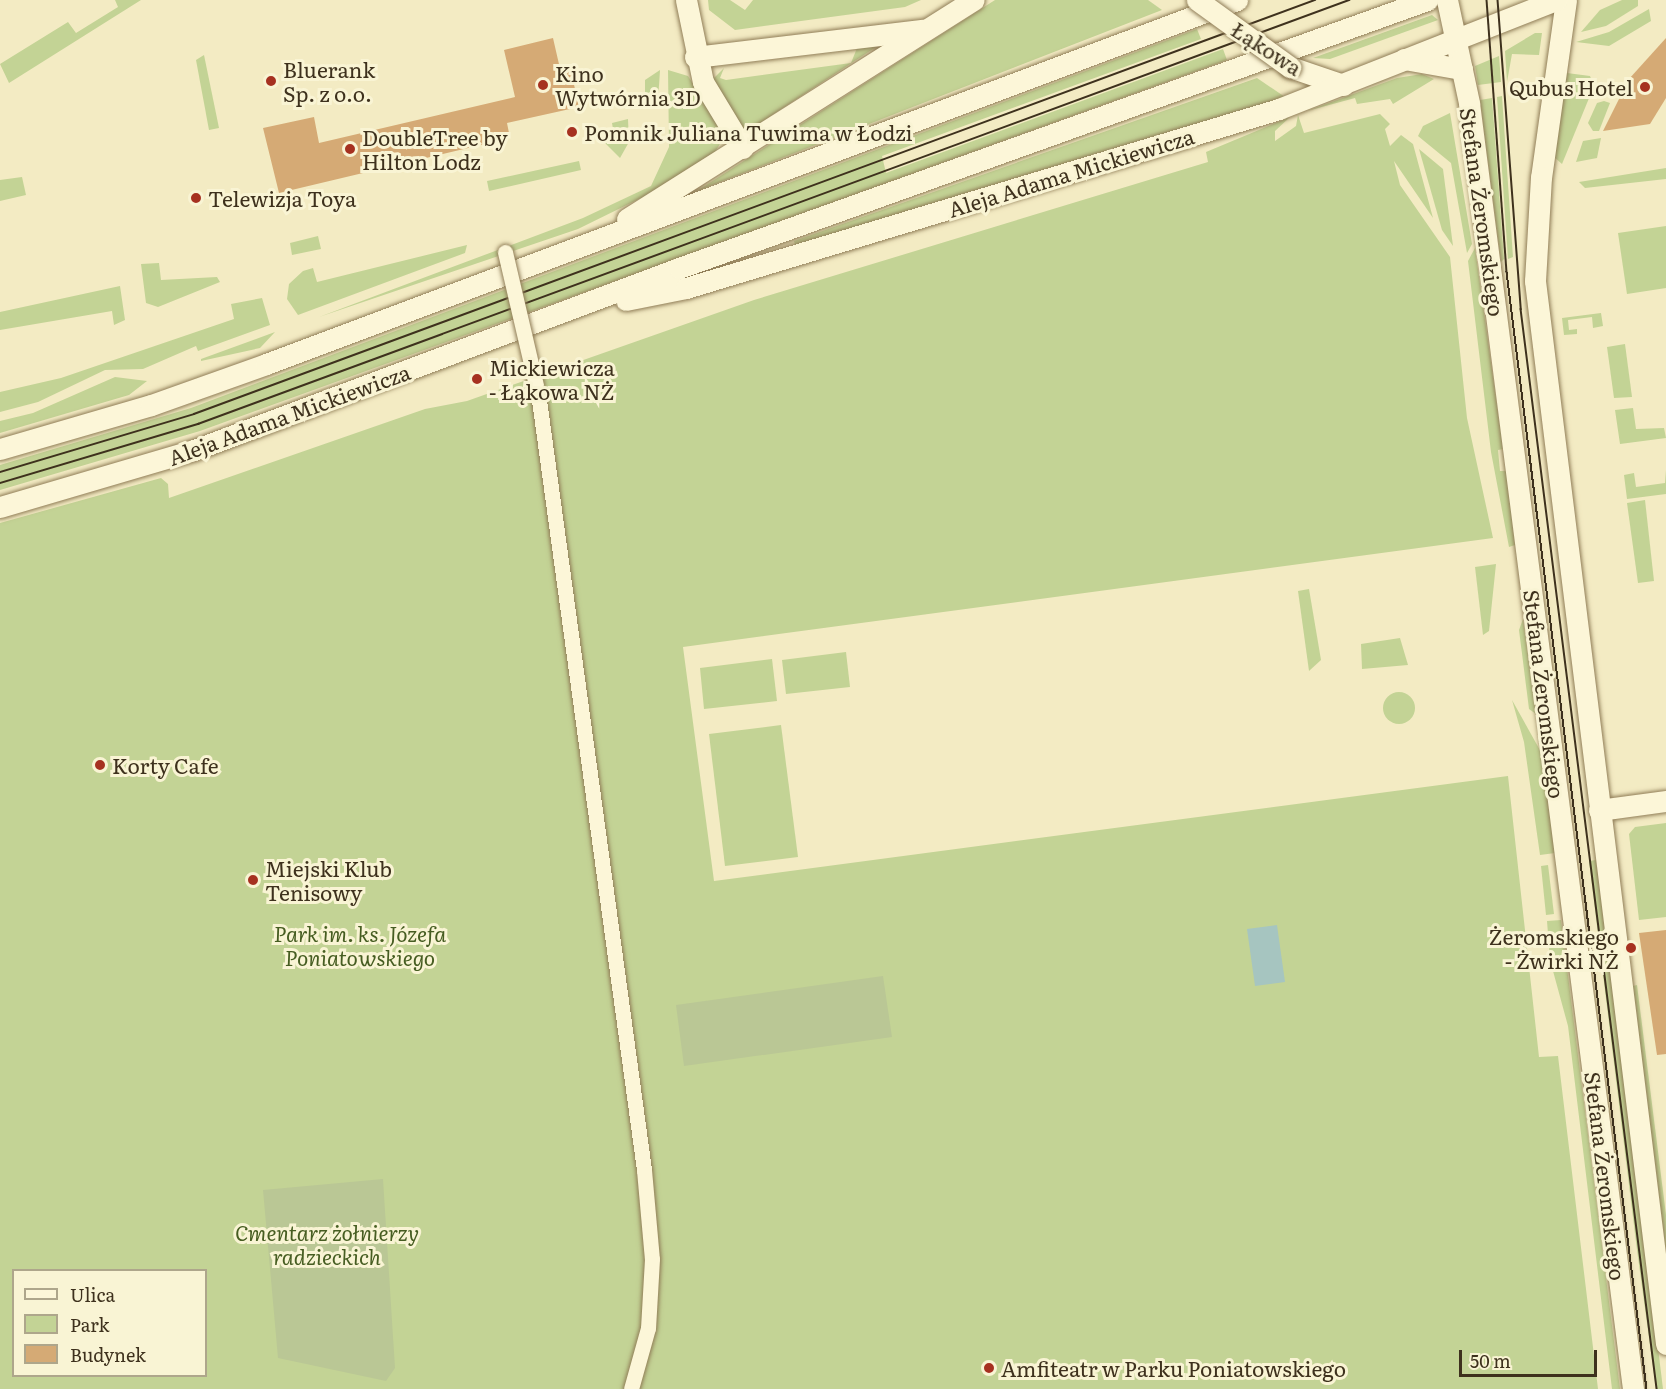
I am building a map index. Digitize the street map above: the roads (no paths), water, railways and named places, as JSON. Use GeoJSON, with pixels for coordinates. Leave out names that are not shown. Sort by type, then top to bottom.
{"type":"FeatureCollection","features":[{"type":"Feature","properties":{"kind":"main road"},"geometry":{"type":"LineString","coordinates":[[686,0],[695,57],[703,82],[743,148]]}},
{"type":"Feature","properties":{"kind":"main road"},"geometry":{"type":"LineString","coordinates":[[557,255],[659,202],[974,0]]}},
{"type":"Feature","properties":{"kind":"main road","name":"Łąkowa"},"geometry":{"type":"LineString","coordinates":[[1197,0],[1290,68],[1343,85]]}},
{"type":"Feature","properties":{"kind":"main road"},"geometry":{"type":"LineString","coordinates":[[0,449],[161,402],[1237,0]]}},
{"type":"Feature","properties":{"kind":"main road","name":"Aleja Adama Mickiewicza"},"geometry":{"type":"LineString","coordinates":[[0,507],[155,463],[1427,0]]}},
{"type":"Feature","properties":{"kind":"main road","name":"Aleja Adama Mickiewicza"},"geometry":{"type":"LineString","coordinates":[[575,310],[719,278],[1248,119],[1343,85],[1455,38],[1556,0]]}},
{"type":"Feature","properties":{"kind":"main road","name":"Stefana Żeromskiego"},"geometry":{"type":"LineString","coordinates":[[1566,0],[1541,177],[1535,281],[1666,1344]]}},
{"type":"Feature","properties":{"kind":"main road","name":"Stefana Żeromskiego"},"geometry":{"type":"LineString","coordinates":[[1448,6],[1462,69],[1633,1389]]}},
{"type":"Feature","properties":{"kind":"main road"},"geometry":{"type":"LineString","coordinates":[[695,57],[929,29]]}},
{"type":"Feature","properties":{"kind":"main road"},"geometry":{"type":"LineString","coordinates":[[1404,59],[1462,69]]}},
{"type":"Feature","properties":{"kind":"main road"},"geometry":{"type":"LineString","coordinates":[[1599,810],[1666,801]]}},
{"type":"Feature","properties":{"kind":"street"},"geometry":{"type":"LineString","coordinates":[[505,252],[538,392],[644,1170],[652,1259],[648,1328],[632,1389]]}},
{"type":"Feature","properties":{"kind":"water"},"geometry":{"type":"Polygon","coordinates":[[[1277,925],[1285,982],[1255,986],[1247,929],[1277,925]]]}},
{"type":"Feature","properties":{"kind":"tram line"},"geometry":{"type":"LineString","coordinates":[[0,472],[194,414],[1315,0]]}},
{"type":"Feature","properties":{"kind":"tram line"},"geometry":{"type":"LineString","coordinates":[[0,483],[198,424],[1349,0]]}},
{"type":"Feature","properties":{"kind":"tram line"},"geometry":{"type":"LineString","coordinates":[[1487,0],[1507,272],[1647,1389]]}},
{"type":"Feature","properties":{"kind":"tram line"},"geometry":{"type":"LineString","coordinates":[[1498,0],[1521,309],[1657,1389]]}},
{"type":"Feature","properties":{"kind":"place","name":"Bluerank Sp. z o.o."},"geometry":{"type":"Point","coordinates":[271,81]}},
{"type":"Feature","properties":{"kind":"place","name":"Kino Wytwórnia 3D"},"geometry":{"type":"Point","coordinates":[543,85]}},
{"type":"Feature","properties":{"kind":"place","name":"Qubus Hotel"},"geometry":{"type":"Point","coordinates":[1645,87]}},
{"type":"Feature","properties":{"kind":"place","name":"Pomnik Juliana Tuwima w Łodzi"},"geometry":{"type":"Point","coordinates":[572,132]}},
{"type":"Feature","properties":{"kind":"place","name":"DoubleTree by Hilton Lodz"},"geometry":{"type":"Point","coordinates":[350,149]}},
{"type":"Feature","properties":{"kind":"place","name":"Telewizja Toya"},"geometry":{"type":"Point","coordinates":[196,198]}},
{"type":"Feature","properties":{"kind":"place","name":"Mickiewicza - Łąkowa NŻ"},"geometry":{"type":"Point","coordinates":[477,379]}},
{"type":"Feature","properties":{"kind":"place","name":"Korty Cafe"},"geometry":{"type":"Point","coordinates":[100,765]}},
{"type":"Feature","properties":{"kind":"place","name":"Miejski Klub Tenisowy"},"geometry":{"type":"Point","coordinates":[253,880]}},
{"type":"Feature","properties":{"kind":"place","name":"Żeromskiego - Żwirki NŻ"},"geometry":{"type":"Point","coordinates":[1631,948]}},
{"type":"Feature","properties":{"kind":"place","name":"Amfiteatr w Parku Poniatowskiego"},"geometry":{"type":"Point","coordinates":[989,1368]}},
{"type":"Feature","properties":{"kind":"park label","name":"Park im. ks. Józefa Poniatowskiego"},"geometry":{"type":"Point","coordinates":[360,945]}},
{"type":"Feature","properties":{"kind":"park label","name":"Cmentarz żołnierzy radzieckich"},"geometry":{"type":"Point","coordinates":[327,1244]}}]}
